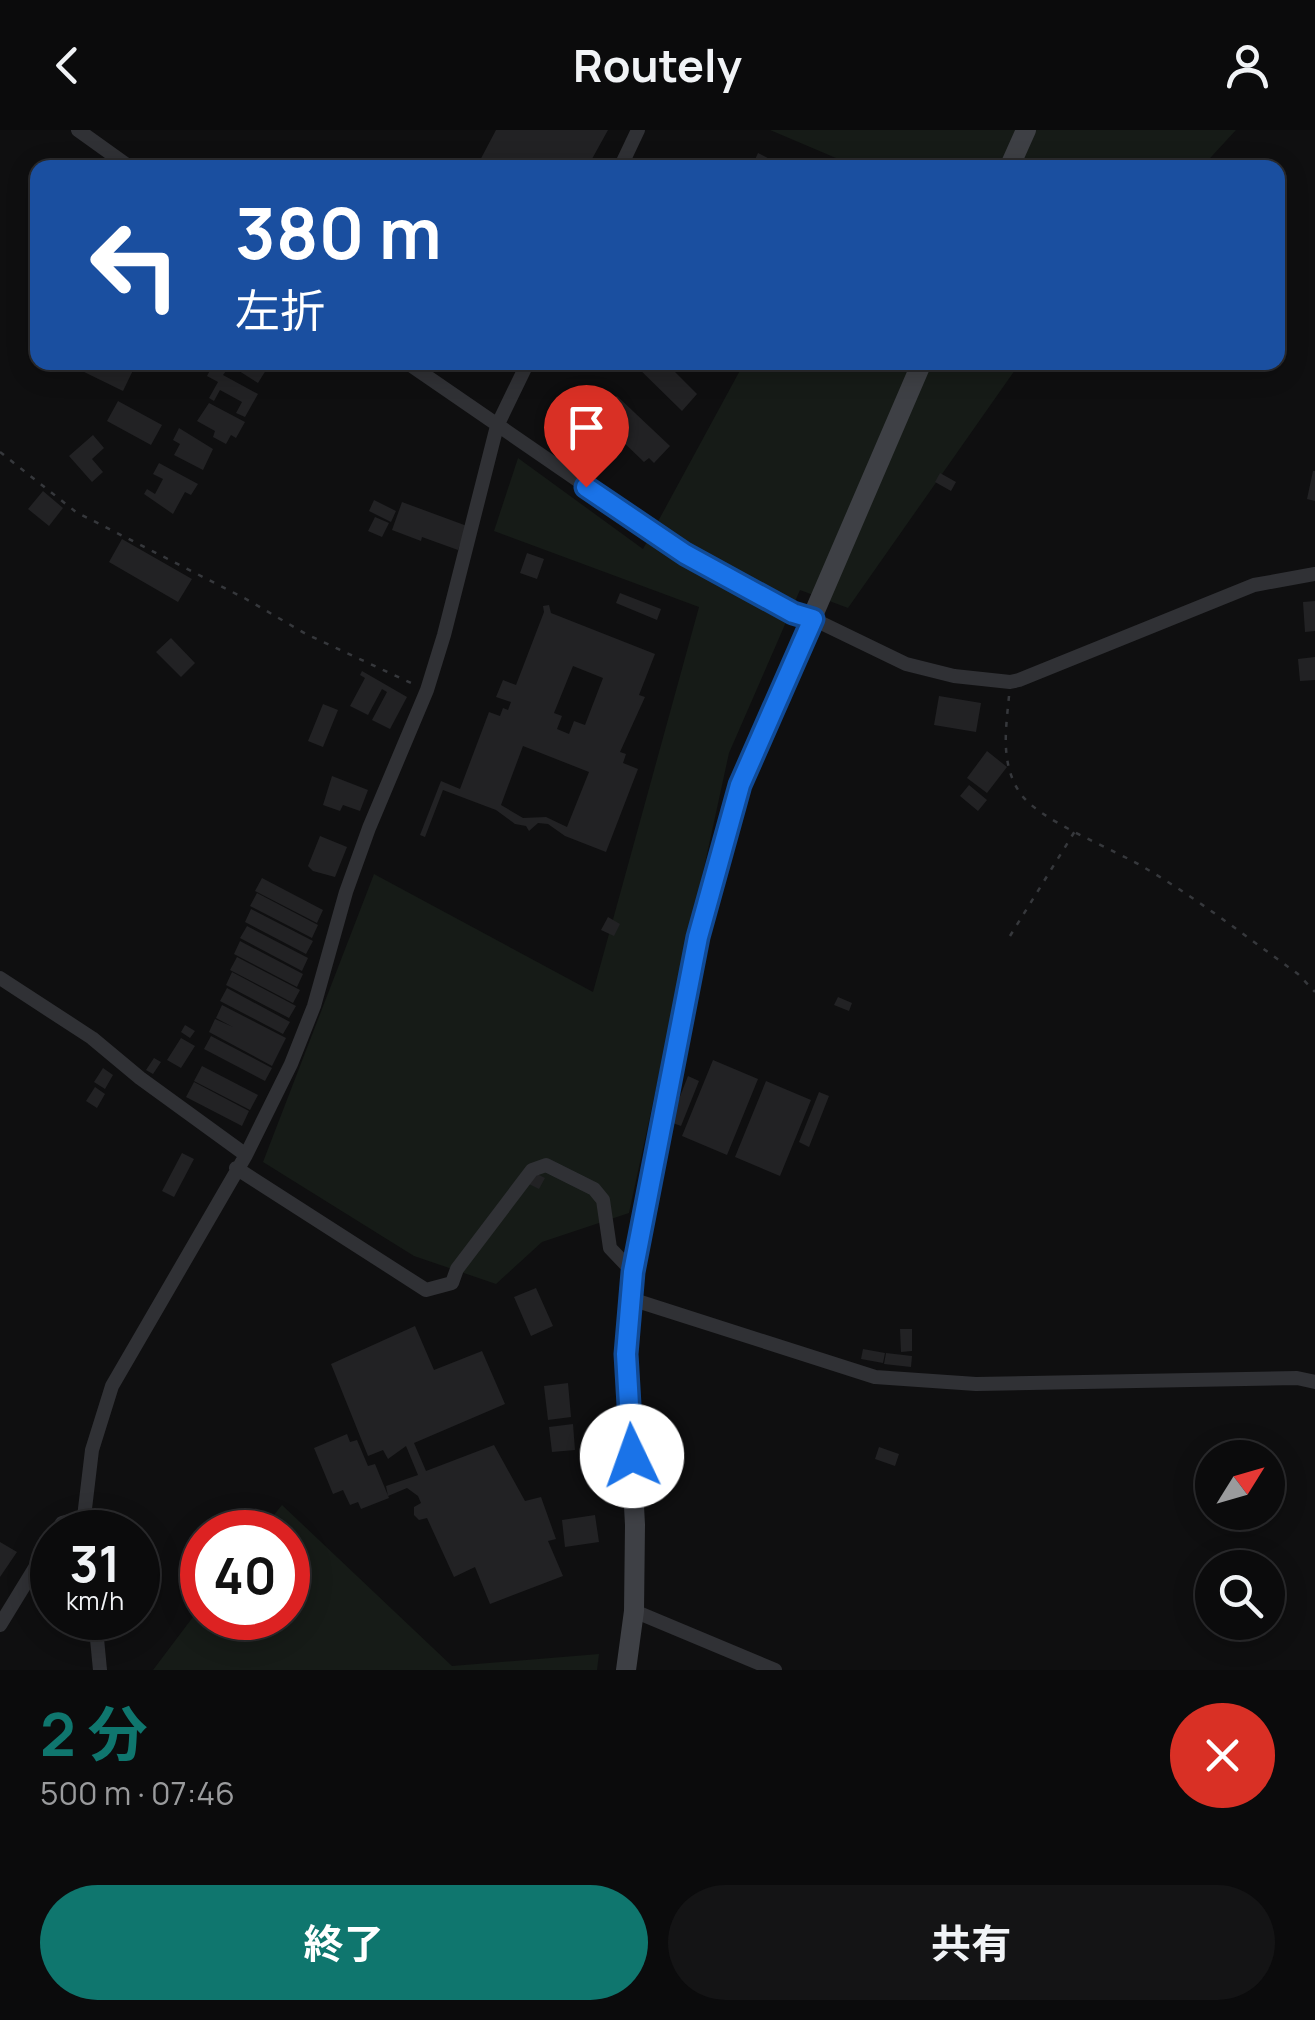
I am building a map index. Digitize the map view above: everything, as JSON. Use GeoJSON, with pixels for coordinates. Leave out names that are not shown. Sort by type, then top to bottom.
{"type":"FeatureCollection","features":[{"type":"Feature","properties":{"kind":"street"},"geometry":{"type":"LineString","coordinates":[[78,130],[121,160]]}},
{"type":"Feature","properties":{"kind":"street"},"geometry":{"type":"LineString","coordinates":[[624,160],[638,130]]}},
{"type":"Feature","properties":{"kind":"street"},"geometry":{"type":"LineString","coordinates":[[1013,160],[1026,130]]}},
{"type":"Feature","properties":{"kind":"street"},"geometry":{"type":"LineString","coordinates":[[418,370],[685,554],[793,613],[906,664],[954,676],[1010,682],[1254,584],[1315,574]]}},
{"type":"Feature","properties":{"kind":"street"},"geometry":{"type":"LineString","coordinates":[[86,1510],[92,1450],[112,1386],[241,1161],[291,1064],[314,1006],[368,828],[426,690],[469,547],[498,426],[524,370]]}},
{"type":"Feature","properties":{"kind":"street"},"geometry":{"type":"LineString","coordinates":[[626,1670],[634,1610],[635,1525],[626,1354],[633,1272],[698,937],[740,785],[919,370]]}},
{"type":"Feature","properties":{"kind":"street"},"geometry":{"type":"LineString","coordinates":[[0,978],[92,1038],[241,1161],[426,1290],[452,1283],[457,1269],[532,1170],[546,1165],[594,1189],[603,1200],[610,1248],[633,1272]]}},
{"type":"Feature","properties":{"kind":"street"},"geometry":{"type":"LineString","coordinates":[[631,1299],[875,1377],[976,1384],[1298,1378],[1315,1382]]}},
{"type":"Feature","properties":{"kind":"street"},"geometry":{"type":"LineString","coordinates":[[0,1625],[30,1576]]}},
{"type":"Feature","properties":{"kind":"street"},"geometry":{"type":"LineString","coordinates":[[634,1610],[775,1670]]}},
{"type":"Feature","properties":{"kind":"street"},"geometry":{"type":"LineString","coordinates":[[97,1640],[100,1670]]}},
{"type":"Feature","properties":{"kind":"path"},"geometry":{"type":"LineString","coordinates":[[0,452],[76,512],[306,634],[426,690]]}},
{"type":"Feature","properties":{"kind":"path"},"geometry":{"type":"LineString","coordinates":[[1010,682],[1004,750],[1021,795],[1043,814],[1178,890],[1298,974],[1315,992]]}},
{"type":"Feature","properties":{"kind":"path"},"geometry":{"type":"LineString","coordinates":[[1010,936],[1076,830]]}},
{"type":"Feature","properties":{"kind":"shaded area"},"geometry":{"type":"Polygon","coordinates":[[[770,130],[1236,130],[1208,160],[841,160],[770,130]]]}},
{"type":"Feature","properties":{"kind":"shaded area"},"geometry":{"type":"Polygon","coordinates":[[[740,370],[1015,370],[848,608],[800,590],[729,753],[629,1213],[542,1242],[496,1284],[414,1256],[263,1162],[374,874],[593,992],[699,607],[494,531],[518,458],[643,549],[740,370]]]}},
{"type":"Feature","properties":{"kind":"shaded area"},"geometry":{"type":"Polygon","coordinates":[[[310,1532],[452,1666],[599,1654],[597,1670],[153,1670],[180,1634],[180,1640],[310,1640],[310,1532]]]}},
{"type":"Feature","properties":{"kind":"building"},"geometry":{"type":"Polygon","coordinates":[[[496,130],[608,130],[591,160],[480,160],[496,130]]]}},
{"type":"Feature","properties":{"kind":"building"},"geometry":{"type":"Polygon","coordinates":[[[80,370],[133,370],[123,391],[80,370]]]}},
{"type":"Feature","properties":{"kind":"building"},"geometry":{"type":"Polygon","coordinates":[[[210,370],[224,370],[223,375],[258,394],[245,417],[236,413],[242,402],[220,390],[214,401],[209,398],[218,382],[207,376],[210,370]]]}},
{"type":"Feature","properties":{"kind":"building"},"geometry":{"type":"Polygon","coordinates":[[[238,370],[266,370],[258,383],[238,370]]]}},
{"type":"Feature","properties":{"kind":"building"},"geometry":{"type":"Polygon","coordinates":[[[640,370],[673,370],[697,394],[682,411],[640,370]]]}},
{"type":"Feature","properties":{"kind":"building"},"geometry":{"type":"Polygon","coordinates":[[[606,395],[612,401],[617,396],[670,446],[654,463],[649,458],[644,462],[591,411],[606,395]]]}},
{"type":"Feature","properties":{"kind":"building"},"geometry":{"type":"Polygon","coordinates":[[[118,401],[162,425],[151,445],[107,421],[118,401]]]}},
{"type":"Feature","properties":{"kind":"building"},"geometry":{"type":"Polygon","coordinates":[[[209,403],[245,422],[236,438],[231,435],[226,444],[213,437],[215,431],[197,421],[209,403]]]}},
{"type":"Feature","properties":{"kind":"building"},"geometry":{"type":"Polygon","coordinates":[[[179,428],[213,449],[203,470],[174,455],[180,444],[173,440],[179,428]]]}},
{"type":"Feature","properties":{"kind":"building"},"geometry":{"type":"Polygon","coordinates":[[[93,435],[104,448],[92,459],[103,472],[92,482],[69,456],[93,435]]]}},
{"type":"Feature","properties":{"kind":"building"},"geometry":{"type":"Polygon","coordinates":[[[159,463],[198,484],[191,495],[185,492],[173,514],[144,494],[147,489],[155,494],[163,479],[153,474],[159,463]]]}},
{"type":"Feature","properties":{"kind":"building"},"geometry":{"type":"Polygon","coordinates":[[[1315,471],[1315,501],[1307,499],[1315,471]]]}},
{"type":"Feature","properties":{"kind":"building"},"geometry":{"type":"Polygon","coordinates":[[[940,473],[956,482],[951,491],[935,482],[940,473]]]}},
{"type":"Feature","properties":{"kind":"building"},"geometry":{"type":"Polygon","coordinates":[[[43,491],[63,508],[49,526],[28,509],[43,491]]]}},
{"type":"Feature","properties":{"kind":"building"},"geometry":{"type":"Polygon","coordinates":[[[374,500],[396,511],[391,522],[369,511],[374,500]]]}},
{"type":"Feature","properties":{"kind":"building"},"geometry":{"type":"Polygon","coordinates":[[[402,502],[467,526],[458,550],[392,530],[402,502]]]}},
{"type":"Feature","properties":{"kind":"building"},"geometry":{"type":"Polygon","coordinates":[[[375,517],[389,523],[382,537],[368,531],[375,517]]]}},
{"type":"Feature","properties":{"kind":"building"},"geometry":{"type":"Polygon","coordinates":[[[122,539],[192,579],[178,602],[109,562],[122,539]]]}},
{"type":"Feature","properties":{"kind":"building"},"geometry":{"type":"Polygon","coordinates":[[[527,553],[544,559],[537,579],[520,573],[527,553]]]}},
{"type":"Feature","properties":{"kind":"building"},"geometry":{"type":"Polygon","coordinates":[[[620,593],[661,609],[657,620],[616,603],[620,593]]]}},
{"type":"Feature","properties":{"kind":"building"},"geometry":{"type":"Polygon","coordinates":[[[1315,601],[1315,631],[1305,632],[1303,602],[1315,601]]]}},
{"type":"Feature","properties":{"kind":"building"},"geometry":{"type":"Polygon","coordinates":[[[549,605],[551,613],[655,654],[639,695],[645,697],[620,752],[626,754],[623,763],[638,769],[606,852],[565,836],[548,824],[538,823],[529,831],[496,810],[443,790],[425,837],[420,835],[441,781],[460,789],[489,712],[500,716],[503,708],[508,710],[511,702],[496,697],[503,680],[516,685],[543,606],[549,605]],[[573,666],[554,713],[562,716],[557,729],[569,734],[574,721],[585,725],[603,678],[573,666]],[[523,746],[501,805],[523,818],[546,817],[567,827],[589,772],[523,746]]]}},
{"type":"Feature","properties":{"kind":"building"},"geometry":{"type":"Polygon","coordinates":[[[171,638],[195,663],[181,677],[156,652],[171,638]]]}},
{"type":"Feature","properties":{"kind":"building"},"geometry":{"type":"Polygon","coordinates":[[[1315,657],[1315,680],[1300,681],[1298,659],[1315,657]]]}},
{"type":"Feature","properties":{"kind":"building"},"geometry":{"type":"Polygon","coordinates":[[[362,671],[407,697],[390,729],[372,720],[387,692],[382,689],[368,715],[350,706],[365,678],[360,675],[362,671]]]}},
{"type":"Feature","properties":{"kind":"building"},"geometry":{"type":"Polygon","coordinates":[[[939,696],[981,703],[976,732],[934,725],[939,696]]]}},
{"type":"Feature","properties":{"kind":"building"},"geometry":{"type":"Polygon","coordinates":[[[323,704],[338,710],[323,747],[308,741],[323,704]]]}},
{"type":"Feature","properties":{"kind":"building"},"geometry":{"type":"Polygon","coordinates":[[[987,751],[1007,767],[987,793],[967,778],[987,751]]]}},
{"type":"Feature","properties":{"kind":"building"},"geometry":{"type":"Polygon","coordinates":[[[332,776],[368,790],[360,811],[343,805],[340,811],[323,805],[332,776]]]}},
{"type":"Feature","properties":{"kind":"building"},"geometry":{"type":"Polygon","coordinates":[[[969,785],[987,800],[978,811],[960,796],[969,785]]]}},
{"type":"Feature","properties":{"kind":"building"},"geometry":{"type":"Polygon","coordinates":[[[320,836],[347,847],[335,877],[308,866],[320,836]]]}},
{"type":"Feature","properties":{"kind":"building"},"geometry":{"type":"Polygon","coordinates":[[[262,878],[323,910],[317,923],[255,891],[262,878]]]}},
{"type":"Feature","properties":{"kind":"building"},"geometry":{"type":"Polygon","coordinates":[[[257,893],[318,925],[312,938],[250,906],[257,893]]]}},
{"type":"Feature","properties":{"kind":"building"},"geometry":{"type":"Polygon","coordinates":[[[251,909],[313,941],[306,954],[245,922],[251,909]]]}},
{"type":"Feature","properties":{"kind":"building"},"geometry":{"type":"Polygon","coordinates":[[[608,917],[620,924],[614,936],[601,930],[608,917]]]}},
{"type":"Feature","properties":{"kind":"building"},"geometry":{"type":"Polygon","coordinates":[[[247,926],[308,958],[302,971],[240,938],[247,926]]]}},
{"type":"Feature","properties":{"kind":"building"},"geometry":{"type":"Polygon","coordinates":[[[240,941],[303,974],[297,987],[234,954],[240,941]]]}},
{"type":"Feature","properties":{"kind":"building"},"geometry":{"type":"Polygon","coordinates":[[[237,957],[300,990],[293,1003],[230,970],[237,957]]]}},
{"type":"Feature","properties":{"kind":"building"},"geometry":{"type":"Polygon","coordinates":[[[232,972],[296,1006],[289,1018],[226,985],[232,972]]]}},
{"type":"Feature","properties":{"kind":"building"},"geometry":{"type":"Polygon","coordinates":[[[227,988],[290,1022],[283,1034],[220,1001],[227,988]]]}},
{"type":"Feature","properties":{"kind":"building"},"geometry":{"type":"Polygon","coordinates":[[[838,997],[852,1003],[849,1011],[834,1005],[838,997]]]}},
{"type":"Feature","properties":{"kind":"building"},"geometry":{"type":"Polygon","coordinates":[[[222,1005],[286,1038],[272,1066],[209,1032],[215,1019],[233,1027],[216,1018],[222,1005]]]}},
{"type":"Feature","properties":{"kind":"building"},"geometry":{"type":"Polygon","coordinates":[[[185,1025],[195,1031],[190,1038],[181,1032],[185,1025]]]}},
{"type":"Feature","properties":{"kind":"building"},"geometry":{"type":"Polygon","coordinates":[[[211,1036],[272,1068],[265,1081],[204,1049],[211,1036]]]}},
{"type":"Feature","properties":{"kind":"building"},"geometry":{"type":"Polygon","coordinates":[[[181,1038],[195,1046],[181,1068],[167,1060],[181,1038]]]}},
{"type":"Feature","properties":{"kind":"building"},"geometry":{"type":"Polygon","coordinates":[[[154,1058],[161,1062],[153,1074],[146,1070],[154,1058]]]}},
{"type":"Feature","properties":{"kind":"building"},"geometry":{"type":"Polygon","coordinates":[[[713,1060],[758,1079],[727,1155],[682,1136],[713,1060]]]}},
{"type":"Feature","properties":{"kind":"building"},"geometry":{"type":"Polygon","coordinates":[[[202,1066],[258,1095],[250,1110],[194,1081],[202,1066]]]}},
{"type":"Feature","properties":{"kind":"building"},"geometry":{"type":"Polygon","coordinates":[[[103,1068],[113,1075],[105,1089],[94,1082],[103,1068]]]}},
{"type":"Feature","properties":{"kind":"building"},"geometry":{"type":"Polygon","coordinates":[[[688,1076],[699,1081],[681,1126],[670,1122],[688,1076]]]}},
{"type":"Feature","properties":{"kind":"building"},"geometry":{"type":"Polygon","coordinates":[[[766,1081],[811,1100],[780,1176],[735,1157],[766,1081]]]}},
{"type":"Feature","properties":{"kind":"building"},"geometry":{"type":"Polygon","coordinates":[[[194,1082],[249,1111],[242,1126],[186,1097],[194,1082]]]}},
{"type":"Feature","properties":{"kind":"building"},"geometry":{"type":"Polygon","coordinates":[[[95,1087],[105,1094],[97,1108],[86,1101],[95,1087]]]}},
{"type":"Feature","properties":{"kind":"building"},"geometry":{"type":"Polygon","coordinates":[[[819,1092],[829,1096],[809,1147],[799,1142],[819,1092]]]}},
{"type":"Feature","properties":{"kind":"building"},"geometry":{"type":"Polygon","coordinates":[[[182,1153],[194,1159],[174,1197],[162,1191],[182,1153]]]}},
{"type":"Feature","properties":{"kind":"building"},"geometry":{"type":"Polygon","coordinates":[[[535,1173],[545,1178],[539,1189],[529,1184],[535,1173]]]}},
{"type":"Feature","properties":{"kind":"building"},"geometry":{"type":"Polygon","coordinates":[[[536,1288],[553,1326],[531,1336],[514,1297],[536,1288]]]}},
{"type":"Feature","properties":{"kind":"building"},"geometry":{"type":"Polygon","coordinates":[[[415,1326],[434,1370],[482,1351],[505,1404],[414,1443],[426,1471],[494,1445],[525,1501],[541,1497],[556,1539],[548,1541],[563,1576],[490,1604],[475,1567],[454,1577],[427,1518],[419,1520],[414,1515],[414,1507],[421,1503],[418,1496],[407,1488],[388,1496],[386,1486],[418,1475],[406,1446],[388,1459],[383,1450],[368,1456],[331,1364],[415,1326]]]}},
{"type":"Feature","properties":{"kind":"building"},"geometry":{"type":"Polygon","coordinates":[[[900,1329],[912,1329],[912,1351],[901,1352],[900,1329]]]}},
{"type":"Feature","properties":{"kind":"building"},"geometry":{"type":"Polygon","coordinates":[[[863,1349],[885,1353],[883,1363],[861,1359],[863,1349]]]}},
{"type":"Feature","properties":{"kind":"building"},"geometry":{"type":"Polygon","coordinates":[[[886,1353],[912,1356],[911,1367],[884,1364],[886,1353]]]}},
{"type":"Feature","properties":{"kind":"building"},"geometry":{"type":"Polygon","coordinates":[[[568,1383],[571,1417],[548,1420],[544,1386],[568,1383]]]}},
{"type":"Feature","properties":{"kind":"building"},"geometry":{"type":"Polygon","coordinates":[[[573,1424],[575,1450],[552,1452],[549,1427],[573,1424]]]}},
{"type":"Feature","properties":{"kind":"building"},"geometry":{"type":"Polygon","coordinates":[[[347,1434],[350,1442],[357,1440],[368,1466],[375,1464],[389,1498],[361,1509],[358,1502],[350,1505],[343,1490],[333,1494],[314,1448],[347,1434]]]}},
{"type":"Feature","properties":{"kind":"building"},"geometry":{"type":"Polygon","coordinates":[[[879,1447],[899,1454],[895,1466],[875,1459],[879,1447]]]}},
{"type":"Feature","properties":{"kind":"building"},"geometry":{"type":"Polygon","coordinates":[[[595,1515],[599,1542],[565,1547],[562,1520],[595,1515]]]}},
{"type":"Feature","properties":{"kind":"building"},"geometry":{"type":"Polygon","coordinates":[[[0,1542],[17,1552],[0,1577],[0,1542]]]}},
{"type":"Feature","properties":{"kind":"route"},"geometry":{"type":"LineString","coordinates":[[586,487],[685,554],[793,613],[813,619],[740,785],[698,937],[633,1272],[626,1354],[632,1456]]}}]}
